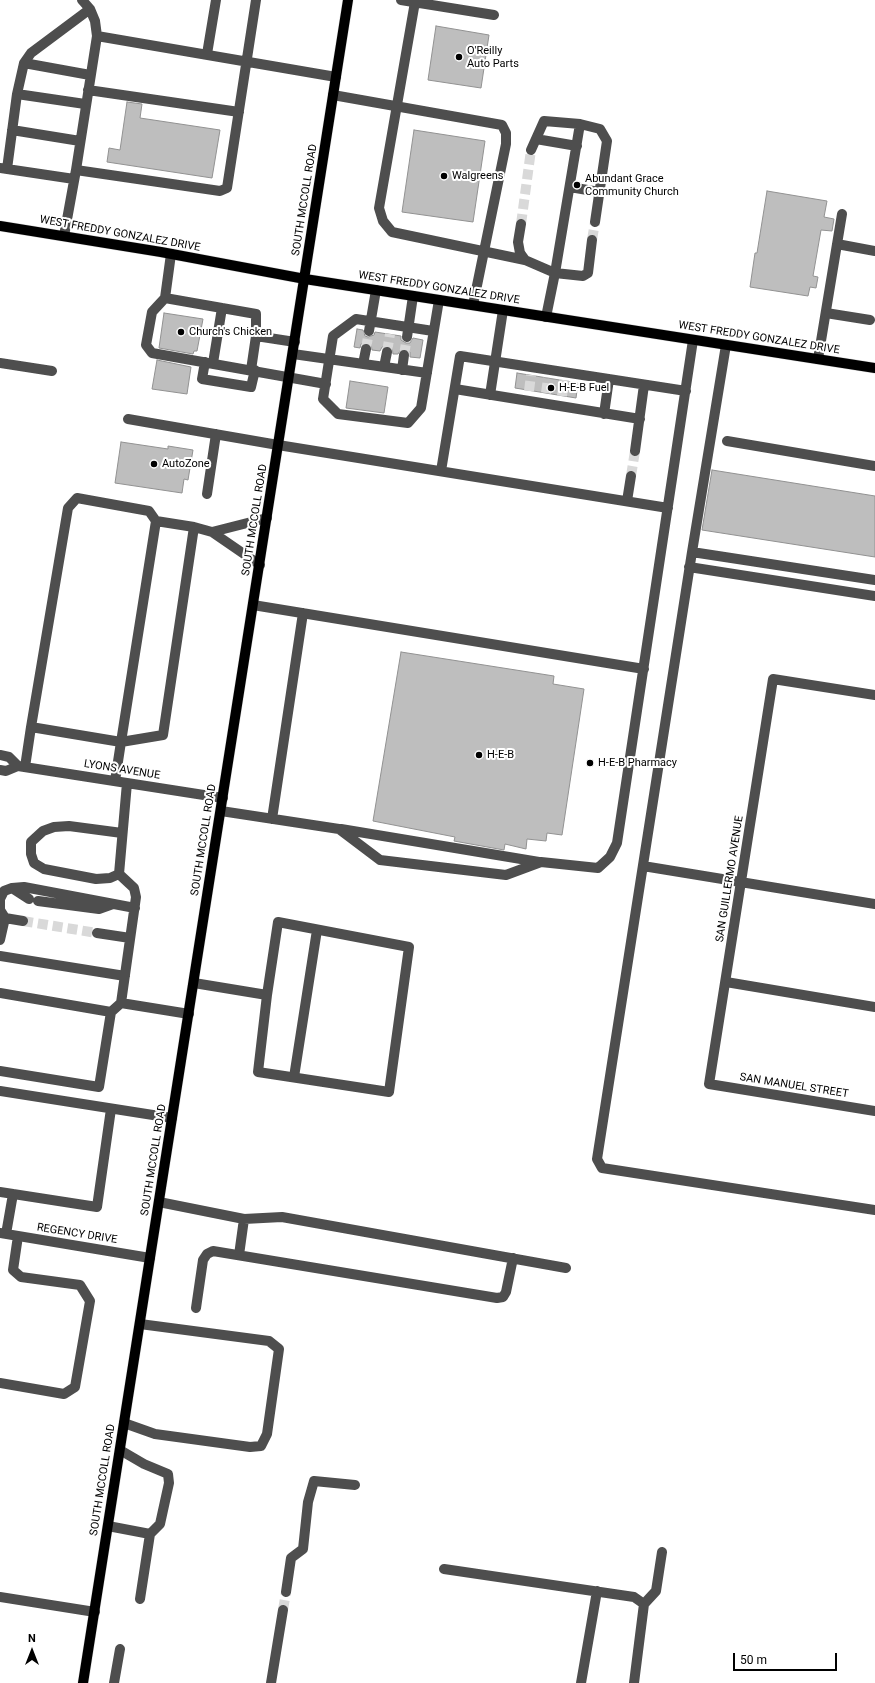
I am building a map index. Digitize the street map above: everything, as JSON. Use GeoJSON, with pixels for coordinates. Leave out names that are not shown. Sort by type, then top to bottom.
{"type":"FeatureCollection","features":[{"type":"Feature","properties":{"kind":"main road","name":"SOUTH MCCOLL ROAD"},"geometry":{"type":"LineString","coordinates":[[83,1683],[278,445],[290,377],[348,0]]}},
{"type":"Feature","properties":{"kind":"main road","name":"WEST FREDDY GONZALEZ DRIVE"},"geometry":{"type":"LineString","coordinates":[[0,226],[171,254],[305,279],[875,368]]}},
{"type":"Feature","properties":{"kind":"street"},"geometry":{"type":"LineString","coordinates":[[64,236],[85,104],[98,36],[95,21],[90,9],[82,0]]}},
{"type":"Feature","properties":{"kind":"street"},"geometry":{"type":"LineString","coordinates":[[207,54],[216,0]]}},
{"type":"Feature","properties":{"kind":"street"},"geometry":{"type":"LineString","coordinates":[[90,9],[31,53],[24,63],[17,94],[12,130],[3,169],[75,174],[220,191],[224,190],[228,183],[256,0]]}},
{"type":"Feature","properties":{"kind":"street"},"geometry":{"type":"LineString","coordinates":[[401,0],[494,14]]}},
{"type":"Feature","properties":{"kind":"street"},"geometry":{"type":"LineString","coordinates":[[415,2],[379,208],[383,221],[392,232],[525,260],[555,274],[583,276],[588,273],[592,240]]}},
{"type":"Feature","properties":{"kind":"street"},"geometry":{"type":"LineString","coordinates":[[98,36],[336,77]]}},
{"type":"Feature","properties":{"kind":"street"},"geometry":{"type":"LineString","coordinates":[[24,63],[90,75]]}},
{"type":"Feature","properties":{"kind":"street"},"geometry":{"type":"LineString","coordinates":[[88,90],[239,112]]}},
{"type":"Feature","properties":{"kind":"street"},"geometry":{"type":"LineString","coordinates":[[17,94],[85,104]]}},
{"type":"Feature","properties":{"kind":"street"},"geometry":{"type":"LineString","coordinates":[[333,95],[502,125],[506,134],[506,144],[473,305]]}},
{"type":"Feature","properties":{"kind":"street"},"geometry":{"type":"LineString","coordinates":[[531,150],[544,121],[580,124],[600,129],[607,141],[595,222]]}},
{"type":"Feature","properties":{"kind":"street"},"geometry":{"type":"LineString","coordinates":[[546,317],[555,274],[580,124]]}},
{"type":"Feature","properties":{"kind":"street"},"geometry":{"type":"LineString","coordinates":[[12,130],[80,141]]}},
{"type":"Feature","properties":{"kind":"street"},"geometry":{"type":"LineString","coordinates":[[536,139],[577,146]]}},
{"type":"Feature","properties":{"kind":"street"},"geometry":{"type":"LineString","coordinates":[[570,187],[599,192]]}},
{"type":"Feature","properties":{"kind":"street"},"geometry":{"type":"LineString","coordinates":[[818,359],[842,214]]}},
{"type":"Feature","properties":{"kind":"street"},"geometry":{"type":"LineString","coordinates":[[522,224],[518,242],[520,253],[525,260]]}},
{"type":"Feature","properties":{"kind":"street"},"geometry":{"type":"LineString","coordinates":[[837,244],[875,251]]}},
{"type":"Feature","properties":{"kind":"street"},"geometry":{"type":"LineString","coordinates":[[171,254],[165,298],[152,312],[146,345],[152,353],[326,384]]}},
{"type":"Feature","properties":{"kind":"street"},"geometry":{"type":"LineString","coordinates":[[369,326],[376,290]]}},
{"type":"Feature","properties":{"kind":"street"},"geometry":{"type":"LineString","coordinates":[[407,332],[413,296]]}},
{"type":"Feature","properties":{"kind":"street"},"geometry":{"type":"LineString","coordinates":[[165,298],[222,308],[256,314],[256,336],[251,387],[202,379],[209,362],[222,308]]}},
{"type":"Feature","properties":{"kind":"street"},"geometry":{"type":"LineString","coordinates":[[433,331],[407,332],[390,330],[369,326],[356,320],[333,336],[323,399],[338,414],[408,423],[421,408],[439,300]]}},
{"type":"Feature","properties":{"kind":"street"},"geometry":{"type":"LineString","coordinates":[[490,395],[503,310]]}},
{"type":"Feature","properties":{"kind":"street"},"geometry":{"type":"LineString","coordinates":[[826,313],[870,320]]}},
{"type":"Feature","properties":{"kind":"street"},"geometry":{"type":"LineString","coordinates":[[256,336],[295,342]]}},
{"type":"Feature","properties":{"kind":"street"},"geometry":{"type":"LineString","coordinates":[[221,811],[541,862],[598,868],[610,857],[617,843],[693,340]]}},
{"type":"Feature","properties":{"kind":"street"},"geometry":{"type":"LineString","coordinates":[[726,345],[689,567],[597,1159],[602,1168],[875,1210]]}},
{"type":"Feature","properties":{"kind":"street"},"geometry":{"type":"LineString","coordinates":[[363,364],[366,349]]}},
{"type":"Feature","properties":{"kind":"street"},"geometry":{"type":"LineString","coordinates":[[384,367],[387,352]]}},
{"type":"Feature","properties":{"kind":"street"},"geometry":{"type":"LineString","coordinates":[[293,354],[427,373]]}},
{"type":"Feature","properties":{"kind":"street"},"geometry":{"type":"LineString","coordinates":[[402,370],[404,356]]}},
{"type":"Feature","properties":{"kind":"street"},"geometry":{"type":"LineString","coordinates":[[441,472],[460,356],[549,374],[609,379],[686,391]]}},
{"type":"Feature","properties":{"kind":"street"},"geometry":{"type":"LineString","coordinates":[[0,363],[52,370]]}},
{"type":"Feature","properties":{"kind":"street"},"geometry":{"type":"LineString","coordinates":[[604,414],[609,379]]}},
{"type":"Feature","properties":{"kind":"street"},"geometry":{"type":"LineString","coordinates":[[635,451],[644,385]]}},
{"type":"Feature","properties":{"kind":"street"},"geometry":{"type":"LineString","coordinates":[[455,389],[640,420]]}},
{"type":"Feature","properties":{"kind":"street"},"geometry":{"type":"LineString","coordinates":[[528,401],[529,391]]}},
{"type":"Feature","properties":{"kind":"street"},"geometry":{"type":"LineString","coordinates":[[544,404],[546,393]]}},
{"type":"Feature","properties":{"kind":"street"},"geometry":{"type":"LineString","coordinates":[[560,406],[562,396]]}},
{"type":"Feature","properties":{"kind":"street"},"geometry":{"type":"LineString","coordinates":[[128,419],[441,472],[668,508]]}},
{"type":"Feature","properties":{"kind":"street"},"geometry":{"type":"LineString","coordinates":[[207,494],[216,434]]}},
{"type":"Feature","properties":{"kind":"street"},"geometry":{"type":"LineString","coordinates":[[727,441],[875,466]]}},
{"type":"Feature","properties":{"kind":"street"},"geometry":{"type":"LineString","coordinates":[[627,501],[631,476]]}},
{"type":"Feature","properties":{"kind":"street"},"geometry":{"type":"LineString","coordinates":[[21,766],[32,726],[68,508],[77,498],[148,511],[156,521],[194,527],[212,532],[260,565]]}},
{"type":"Feature","properties":{"kind":"street"},"geometry":{"type":"LineString","coordinates":[[212,532],[267,518]]}},
{"type":"Feature","properties":{"kind":"street"},"geometry":{"type":"LineString","coordinates":[[115,782],[156,521]]}},
{"type":"Feature","properties":{"kind":"street"},"geometry":{"type":"LineString","coordinates":[[32,726],[121,742],[163,735],[194,527]]}},
{"type":"Feature","properties":{"kind":"street"},"geometry":{"type":"LineString","coordinates":[[692,552],[875,580]]}},
{"type":"Feature","properties":{"kind":"street"},"geometry":{"type":"LineString","coordinates":[[689,567],[875,596]]}},
{"type":"Feature","properties":{"kind":"street"},"geometry":{"type":"LineString","coordinates":[[254,605],[644,669]]}},
{"type":"Feature","properties":{"kind":"street"},"geometry":{"type":"LineString","coordinates":[[272,819],[303,613]]}},
{"type":"Feature","properties":{"kind":"street","name":"SAN GUILLERMO AVENUE"},"geometry":{"type":"LineString","coordinates":[[709,1084],[774,679],[875,695]]}},
{"type":"Feature","properties":{"kind":"street","name":"LYONS AVENUE"},"geometry":{"type":"LineString","coordinates":[[0,755],[9,756],[21,766]]}},
{"type":"Feature","properties":{"kind":"street","name":"LYONS AVENUE"},"geometry":{"type":"LineString","coordinates":[[0,770],[6,771],[21,766],[223,798]]}},
{"type":"Feature","properties":{"kind":"street"},"geometry":{"type":"LineString","coordinates":[[119,874],[128,783]]}},
{"type":"Feature","properties":{"kind":"street"},"geometry":{"type":"LineString","coordinates":[[119,874],[110,878],[96,879],[44,869],[34,863],[31,854],[31,842],[43,831],[69,826],[122,833]]}},
{"type":"Feature","properties":{"kind":"street"},"geometry":{"type":"LineString","coordinates":[[339,829],[380,860],[506,875],[541,862]]}},
{"type":"Feature","properties":{"kind":"street"},"geometry":{"type":"LineString","coordinates":[[643,866],[875,904]]}},
{"type":"Feature","properties":{"kind":"street"},"geometry":{"type":"LineString","coordinates":[[0,1071],[99,1087],[111,1012],[121,1003],[135,908],[136,897],[134,888],[119,874]]}},
{"type":"Feature","properties":{"kind":"street"},"geometry":{"type":"LineString","coordinates":[[0,940],[5,918],[0,910],[0,899],[4,891],[12,888],[24,887],[135,908]]}},
{"type":"Feature","properties":{"kind":"street"},"geometry":{"type":"LineString","coordinates":[[12,888],[34,900],[99,909],[113,904]]}},
{"type":"Feature","properties":{"kind":"street"},"geometry":{"type":"LineString","coordinates":[[5,918],[23,921]]}},
{"type":"Feature","properties":{"kind":"street"},"geometry":{"type":"LineString","coordinates":[[278,922],[317,930],[409,947],[389,1092],[258,1072],[267,995],[278,922]]}},
{"type":"Feature","properties":{"kind":"street"},"geometry":{"type":"LineString","coordinates":[[294,1077],[317,930]]}},
{"type":"Feature","properties":{"kind":"street"},"geometry":{"type":"LineString","coordinates":[[97,933],[130,938]]}},
{"type":"Feature","properties":{"kind":"street"},"geometry":{"type":"LineString","coordinates":[[0,956],[125,976]]}},
{"type":"Feature","properties":{"kind":"street"},"geometry":{"type":"LineString","coordinates":[[726,982],[875,1006]]}},
{"type":"Feature","properties":{"kind":"street"},"geometry":{"type":"LineString","coordinates":[[194,983],[267,995]]}},
{"type":"Feature","properties":{"kind":"street"},"geometry":{"type":"LineString","coordinates":[[0,993],[111,1012]]}},
{"type":"Feature","properties":{"kind":"street"},"geometry":{"type":"LineString","coordinates":[[121,1003],[189,1014]]}},
{"type":"Feature","properties":{"kind":"street","name":"SAN MANUEL STREET"},"geometry":{"type":"LineString","coordinates":[[709,1084],[875,1111]]}},
{"type":"Feature","properties":{"kind":"street"},"geometry":{"type":"LineString","coordinates":[[0,1091],[172,1118]]}},
{"type":"Feature","properties":{"kind":"street"},"geometry":{"type":"LineString","coordinates":[[0,1192],[97,1207],[112,1109]]}},
{"type":"Feature","properties":{"kind":"street"},"geometry":{"type":"LineString","coordinates":[[3,1234],[12,1194]]}},
{"type":"Feature","properties":{"kind":"street"},"geometry":{"type":"LineString","coordinates":[[159,1202],[244,1219],[282,1217],[566,1268]]}},
{"type":"Feature","properties":{"kind":"street"},"geometry":{"type":"LineString","coordinates":[[239,1255],[244,1219]]}},
{"type":"Feature","properties":{"kind":"street","name":"REGENCY DRIVE"},"geometry":{"type":"LineString","coordinates":[[3,1234],[150,1258]]}},
{"type":"Feature","properties":{"kind":"street"},"geometry":{"type":"LineString","coordinates":[[0,1383],[64,1394],[75,1387],[90,1301],[80,1285],[21,1276],[13,1270],[18,1236]]}},
{"type":"Feature","properties":{"kind":"street"},"geometry":{"type":"LineString","coordinates":[[196,1308],[203,1260],[207,1254],[213,1251],[497,1298],[503,1297],[506,1292],[512,1258]]}},
{"type":"Feature","properties":{"kind":"street"},"geometry":{"type":"LineString","coordinates":[[124,1424],[155,1434],[250,1448],[261,1446],[267,1434],[279,1349],[269,1341],[140,1324]]}},
{"type":"Feature","properties":{"kind":"street"},"geometry":{"type":"LineString","coordinates":[[120,1450],[144,1464],[168,1474],[169,1483],[160,1524],[150,1534],[140,1599]]}},
{"type":"Feature","properties":{"kind":"street"},"geometry":{"type":"LineString","coordinates":[[286,1592],[291,1558],[303,1549],[308,1502],[314,1481],[355,1485]]}},
{"type":"Feature","properties":{"kind":"street"},"geometry":{"type":"LineString","coordinates":[[108,1526],[150,1534]]}},
{"type":"Feature","properties":{"kind":"street"},"geometry":{"type":"LineString","coordinates":[[634,1683],[644,1604],[656,1591],[662,1552]]}},
{"type":"Feature","properties":{"kind":"street"},"geometry":{"type":"LineString","coordinates":[[444,1570],[634,1597],[644,1604]]}},
{"type":"Feature","properties":{"kind":"street"},"geometry":{"type":"LineString","coordinates":[[581,1683],[597,1591]]}},
{"type":"Feature","properties":{"kind":"street"},"geometry":{"type":"LineString","coordinates":[[0,1597],[95,1612]]}},
{"type":"Feature","properties":{"kind":"street"},"geometry":{"type":"LineString","coordinates":[[271,1683],[283,1610]]}},
{"type":"Feature","properties":{"kind":"street"},"geometry":{"type":"LineString","coordinates":[[114,1683],[120,1649]]}},
{"type":"Feature","properties":{"kind":"building","name":"O'Reilly Auto Parts"},"geometry":{"type":"Polygon","coordinates":[[[436,26],[489,35],[481,88],[428,80],[436,26]]]}},
{"type":"Feature","properties":{"kind":"building"},"geometry":{"type":"Polygon","coordinates":[[[127,102],[142,104],[140,118],[220,130],[212,178],[107,162],[109,148],[120,150],[127,102]]]}},
{"type":"Feature","properties":{"kind":"building","name":"Walgreens"},"geometry":{"type":"Polygon","coordinates":[[[414,130],[485,141],[473,222],[402,212],[414,130]]]}},
{"type":"Feature","properties":{"kind":"building"},"geometry":{"type":"Polygon","coordinates":[[[767,191],[827,201],[824,217],[834,219],[832,231],[821,230],[813,276],[818,277],[816,288],[810,287],[808,296],[750,287],[767,191]]]}},
{"type":"Feature","properties":{"kind":"building","name":"Church's Chicken"},"geometry":{"type":"Polygon","coordinates":[[[164,313],[203,319],[197,351],[194,351],[193,354],[159,348],[164,313]]]}},
{"type":"Feature","properties":{"kind":"building"},"geometry":{"type":"Polygon","coordinates":[[[357,329],[363,330],[365,336],[368,337],[374,335],[375,332],[401,336],[401,340],[406,343],[410,343],[413,338],[423,340],[420,358],[410,357],[410,352],[405,349],[401,349],[398,354],[393,354],[392,347],[388,346],[382,347],[380,351],[372,350],[371,344],[367,343],[361,344],[360,348],[354,347],[357,329]]]}},
{"type":"Feature","properties":{"kind":"building"},"geometry":{"type":"Polygon","coordinates":[[[157,360],[191,367],[187,394],[152,389],[157,360]]]}},
{"type":"Feature","properties":{"kind":"building"},"geometry":{"type":"Polygon","coordinates":[[[517,373],[578,383],[576,398],[515,388],[517,373]]]}},
{"type":"Feature","properties":{"kind":"building"},"geometry":{"type":"Polygon","coordinates":[[[350,381],[388,387],[384,413],[346,408],[350,381]]]}},
{"type":"Feature","properties":{"kind":"building","name":"AutoZone"},"geometry":{"type":"Polygon","coordinates":[[[121,442],[168,449],[168,446],[193,450],[188,480],[184,479],[182,493],[115,483],[121,442]]]}},
{"type":"Feature","properties":{"kind":"building"},"geometry":{"type":"Polygon","coordinates":[[[712,470],[875,496],[875,557],[702,530],[712,470]]]}},
{"type":"Feature","properties":{"kind":"building","name":"H-E-B"},"geometry":{"type":"Polygon","coordinates":[[[401,652],[554,676],[553,684],[584,689],[562,835],[547,833],[546,841],[527,839],[526,849],[505,844],[504,850],[454,841],[455,837],[373,821],[401,652]]]}},
{"type":"Feature","properties":{"kind":"tunnel"},"geometry":{"type":"LineString","coordinates":[[521,224],[531,150]]}},
{"type":"Feature","properties":{"kind":"tunnel"},"geometry":{"type":"LineString","coordinates":[[592,240],[595,222]]}},
{"type":"Feature","properties":{"kind":"tunnel"},"geometry":{"type":"LineString","coordinates":[[366,349],[369,331]]}},
{"type":"Feature","properties":{"kind":"tunnel"},"geometry":{"type":"LineString","coordinates":[[387,352],[390,334]]}},
{"type":"Feature","properties":{"kind":"tunnel"},"geometry":{"type":"LineString","coordinates":[[404,355],[407,337]]}},
{"type":"Feature","properties":{"kind":"tunnel"},"geometry":{"type":"LineString","coordinates":[[529,391],[531,375]]}},
{"type":"Feature","properties":{"kind":"tunnel"},"geometry":{"type":"LineString","coordinates":[[546,393],[548,378]]}},
{"type":"Feature","properties":{"kind":"tunnel"},"geometry":{"type":"LineString","coordinates":[[562,396],[564,380]]}},
{"type":"Feature","properties":{"kind":"tunnel"},"geometry":{"type":"LineString","coordinates":[[631,476],[635,451]]}},
{"type":"Feature","properties":{"kind":"tunnel"},"geometry":{"type":"LineString","coordinates":[[23,921],[97,933]]}},
{"type":"Feature","properties":{"kind":"tunnel"},"geometry":{"type":"LineString","coordinates":[[283,1610],[286,1592]]}},
{"type":"Feature","properties":{"kind":"place","name":"O'Reilly Auto Parts"},"geometry":{"type":"Point","coordinates":[459,57]}},
{"type":"Feature","properties":{"kind":"place","name":"Walgreens"},"geometry":{"type":"Point","coordinates":[444,176]}},
{"type":"Feature","properties":{"kind":"place","name":"Abundant Grace Community Church"},"geometry":{"type":"Point","coordinates":[577,185]}},
{"type":"Feature","properties":{"kind":"place","name":"Church's Chicken"},"geometry":{"type":"Point","coordinates":[181,332]}},
{"type":"Feature","properties":{"kind":"place","name":"H-E-B Fuel"},"geometry":{"type":"Point","coordinates":[551,388]}},
{"type":"Feature","properties":{"kind":"place","name":"AutoZone"},"geometry":{"type":"Point","coordinates":[154,464]}},
{"type":"Feature","properties":{"kind":"place","name":"H-E-B"},"geometry":{"type":"Point","coordinates":[479,755]}},
{"type":"Feature","properties":{"kind":"place","name":"H-E-B Pharmacy"},"geometry":{"type":"Point","coordinates":[590,763]}}]}
